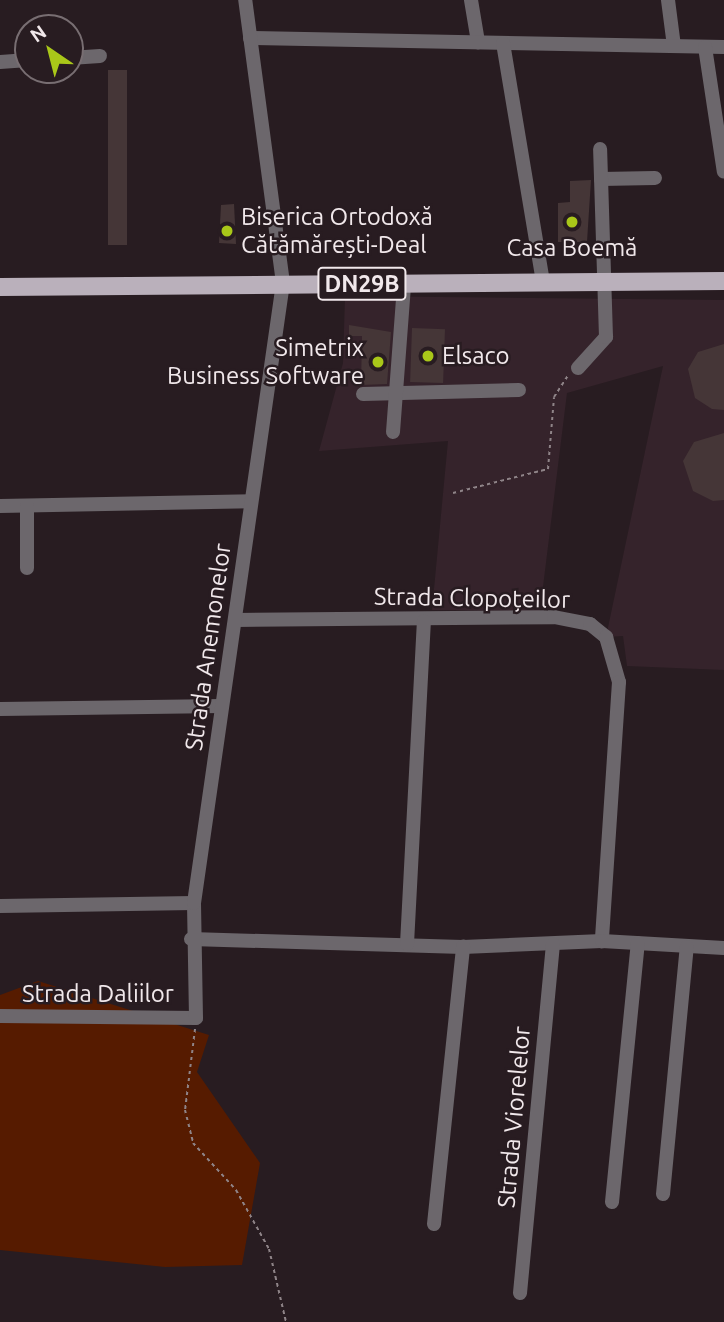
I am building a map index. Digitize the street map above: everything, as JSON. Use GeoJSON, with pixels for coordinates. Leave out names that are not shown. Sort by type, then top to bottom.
{"type":"FeatureCollection","features":[{"type":"Feature","properties":{"kind":"main road","name":"DN29B"},"geometry":{"type":"LineString","coordinates":[[0,287],[724,281]]}},
{"type":"Feature","properties":{"kind":"street","name":"Strada Anemonelor"},"geometry":{"type":"LineString","coordinates":[[197,1017],[191,939],[194,903],[284,283],[245,0]]}},
{"type":"Feature","properties":{"kind":"street"},"geometry":{"type":"LineString","coordinates":[[471,0],[478,42]]}},
{"type":"Feature","properties":{"kind":"street"},"geometry":{"type":"LineString","coordinates":[[668,0],[674,47]]}},
{"type":"Feature","properties":{"kind":"street"},"geometry":{"type":"LineString","coordinates":[[250,38],[724,47]]}},
{"type":"Feature","properties":{"kind":"street"},"geometry":{"type":"LineString","coordinates":[[503,43],[543,283]]}},
{"type":"Feature","properties":{"kind":"street"},"geometry":{"type":"LineString","coordinates":[[705,47],[724,172]]}},
{"type":"Feature","properties":{"kind":"street"},"geometry":{"type":"LineString","coordinates":[[84,58],[100,57]]}},
{"type":"Feature","properties":{"kind":"street"},"geometry":{"type":"LineString","coordinates":[[578,368],[606,337],[600,149]]}},
{"type":"Feature","properties":{"kind":"street"},"geometry":{"type":"LineString","coordinates":[[601,179],[655,178]]}},
{"type":"Feature","properties":{"kind":"street"},"geometry":{"type":"LineString","coordinates":[[393,432],[398,394],[404,284]]}},
{"type":"Feature","properties":{"kind":"street"},"geometry":{"type":"LineString","coordinates":[[363,394],[519,390]]}},
{"type":"Feature","properties":{"kind":"street"},"geometry":{"type":"LineString","coordinates":[[0,506],[251,501]]}},
{"type":"Feature","properties":{"kind":"street"},"geometry":{"type":"LineString","coordinates":[[27,506],[27,568]]}},
{"type":"Feature","properties":{"kind":"street","name":"Strada Clopoțeilor"},"geometry":{"type":"LineString","coordinates":[[235,620],[424,621],[554,617],[590,624],[606,636],[620,682],[602,941]]}},
{"type":"Feature","properties":{"kind":"street"},"geometry":{"type":"LineString","coordinates":[[407,944],[424,621]]}},
{"type":"Feature","properties":{"kind":"street"},"geometry":{"type":"LineString","coordinates":[[0,709],[222,706]]}},
{"type":"Feature","properties":{"kind":"street"},"geometry":{"type":"LineString","coordinates":[[0,906],[194,903]]}},
{"type":"Feature","properties":{"kind":"street"},"geometry":{"type":"LineString","coordinates":[[191,939],[463,947],[602,941],[724,948]]}},
{"type":"Feature","properties":{"kind":"street"},"geometry":{"type":"LineString","coordinates":[[612,1202],[638,943]]}},
{"type":"Feature","properties":{"kind":"street","name":"Strada Viorelelor"},"geometry":{"type":"LineString","coordinates":[[520,1293],[553,945]]}},
{"type":"Feature","properties":{"kind":"street"},"geometry":{"type":"LineString","coordinates":[[433,1224],[463,947]]}},
{"type":"Feature","properties":{"kind":"street"},"geometry":{"type":"LineString","coordinates":[[663,1194],[687,947]]}},
{"type":"Feature","properties":{"kind":"street","name":"Strada Daliilor"},"geometry":{"type":"LineString","coordinates":[[0,1016],[197,1017]]}},
{"type":"Feature","properties":{"kind":"path"},"geometry":{"type":"LineString","coordinates":[[453,494],[548,469],[554,397],[560,381],[578,368]]}},
{"type":"Feature","properties":{"kind":"path"},"geometry":{"type":"LineString","coordinates":[[197,1017],[186,1110],[193,1143],[236,1190],[270,1249],[286,1322]]}},
{"type":"Feature","properties":{"kind":"shaded area"},"geometry":{"type":"Polygon","coordinates":[[[345,296],[724,300],[724,670],[627,666],[623,636],[606,637],[663,366],[567,393],[540,611],[432,610],[448,441],[319,451],[343,363],[345,296]]]}},
{"type":"Feature","properties":{"kind":"shaded area"},"geometry":{"type":"Polygon","coordinates":[[[38,981],[209,1035],[197,1072],[260,1163],[242,1265],[165,1267],[0,1250],[0,995],[38,981]]]}},
{"type":"Feature","properties":{"kind":"building"},"geometry":{"type":"Polygon","coordinates":[[[108,70],[127,70],[127,245],[108,245],[108,70]]]}},
{"type":"Feature","properties":{"kind":"building","name":"Casa Boemă"},"geometry":{"type":"Polygon","coordinates":[[[591,180],[587,242],[558,242],[558,203],[570,202],[570,181],[591,180]]]}},
{"type":"Feature","properties":{"kind":"building","name":"Biserica Ortodoxă Cătămărești-Deal"},"geometry":{"type":"Polygon","coordinates":[[[234,204],[236,244],[219,243],[221,205],[234,204]]]}},
{"type":"Feature","properties":{"kind":"building","name":"Simetrix Business Software"},"geometry":{"type":"Polygon","coordinates":[[[349,325],[391,332],[387,384],[361,385],[362,336],[349,336],[349,325]]]}},
{"type":"Feature","properties":{"kind":"building","name":"Elsaco"},"geometry":{"type":"Polygon","coordinates":[[[412,328],[445,329],[443,383],[410,382],[412,328]]]}},
{"type":"Feature","properties":{"kind":"building"},"geometry":{"type":"Polygon","coordinates":[[[724,344],[724,410],[712,409],[695,398],[688,369],[698,352],[724,344]]]}},
{"type":"Feature","properties":{"kind":"building"},"geometry":{"type":"Polygon","coordinates":[[[724,433],[724,500],[713,501],[693,491],[683,461],[694,442],[724,433]]]}},
{"type":"Feature","properties":{"kind":"place","name":"Casa Boemă"},"geometry":{"type":"Point","coordinates":[572,222]}},
{"type":"Feature","properties":{"kind":"place","name":"Biserica Ortodoxă Cătămărești-Deal"},"geometry":{"type":"Point","coordinates":[227,231]}},
{"type":"Feature","properties":{"kind":"place","name":"Elsaco"},"geometry":{"type":"Point","coordinates":[428,356]}},
{"type":"Feature","properties":{"kind":"place","name":"Simetrix Business Software"},"geometry":{"type":"Point","coordinates":[378,362]}}]}
